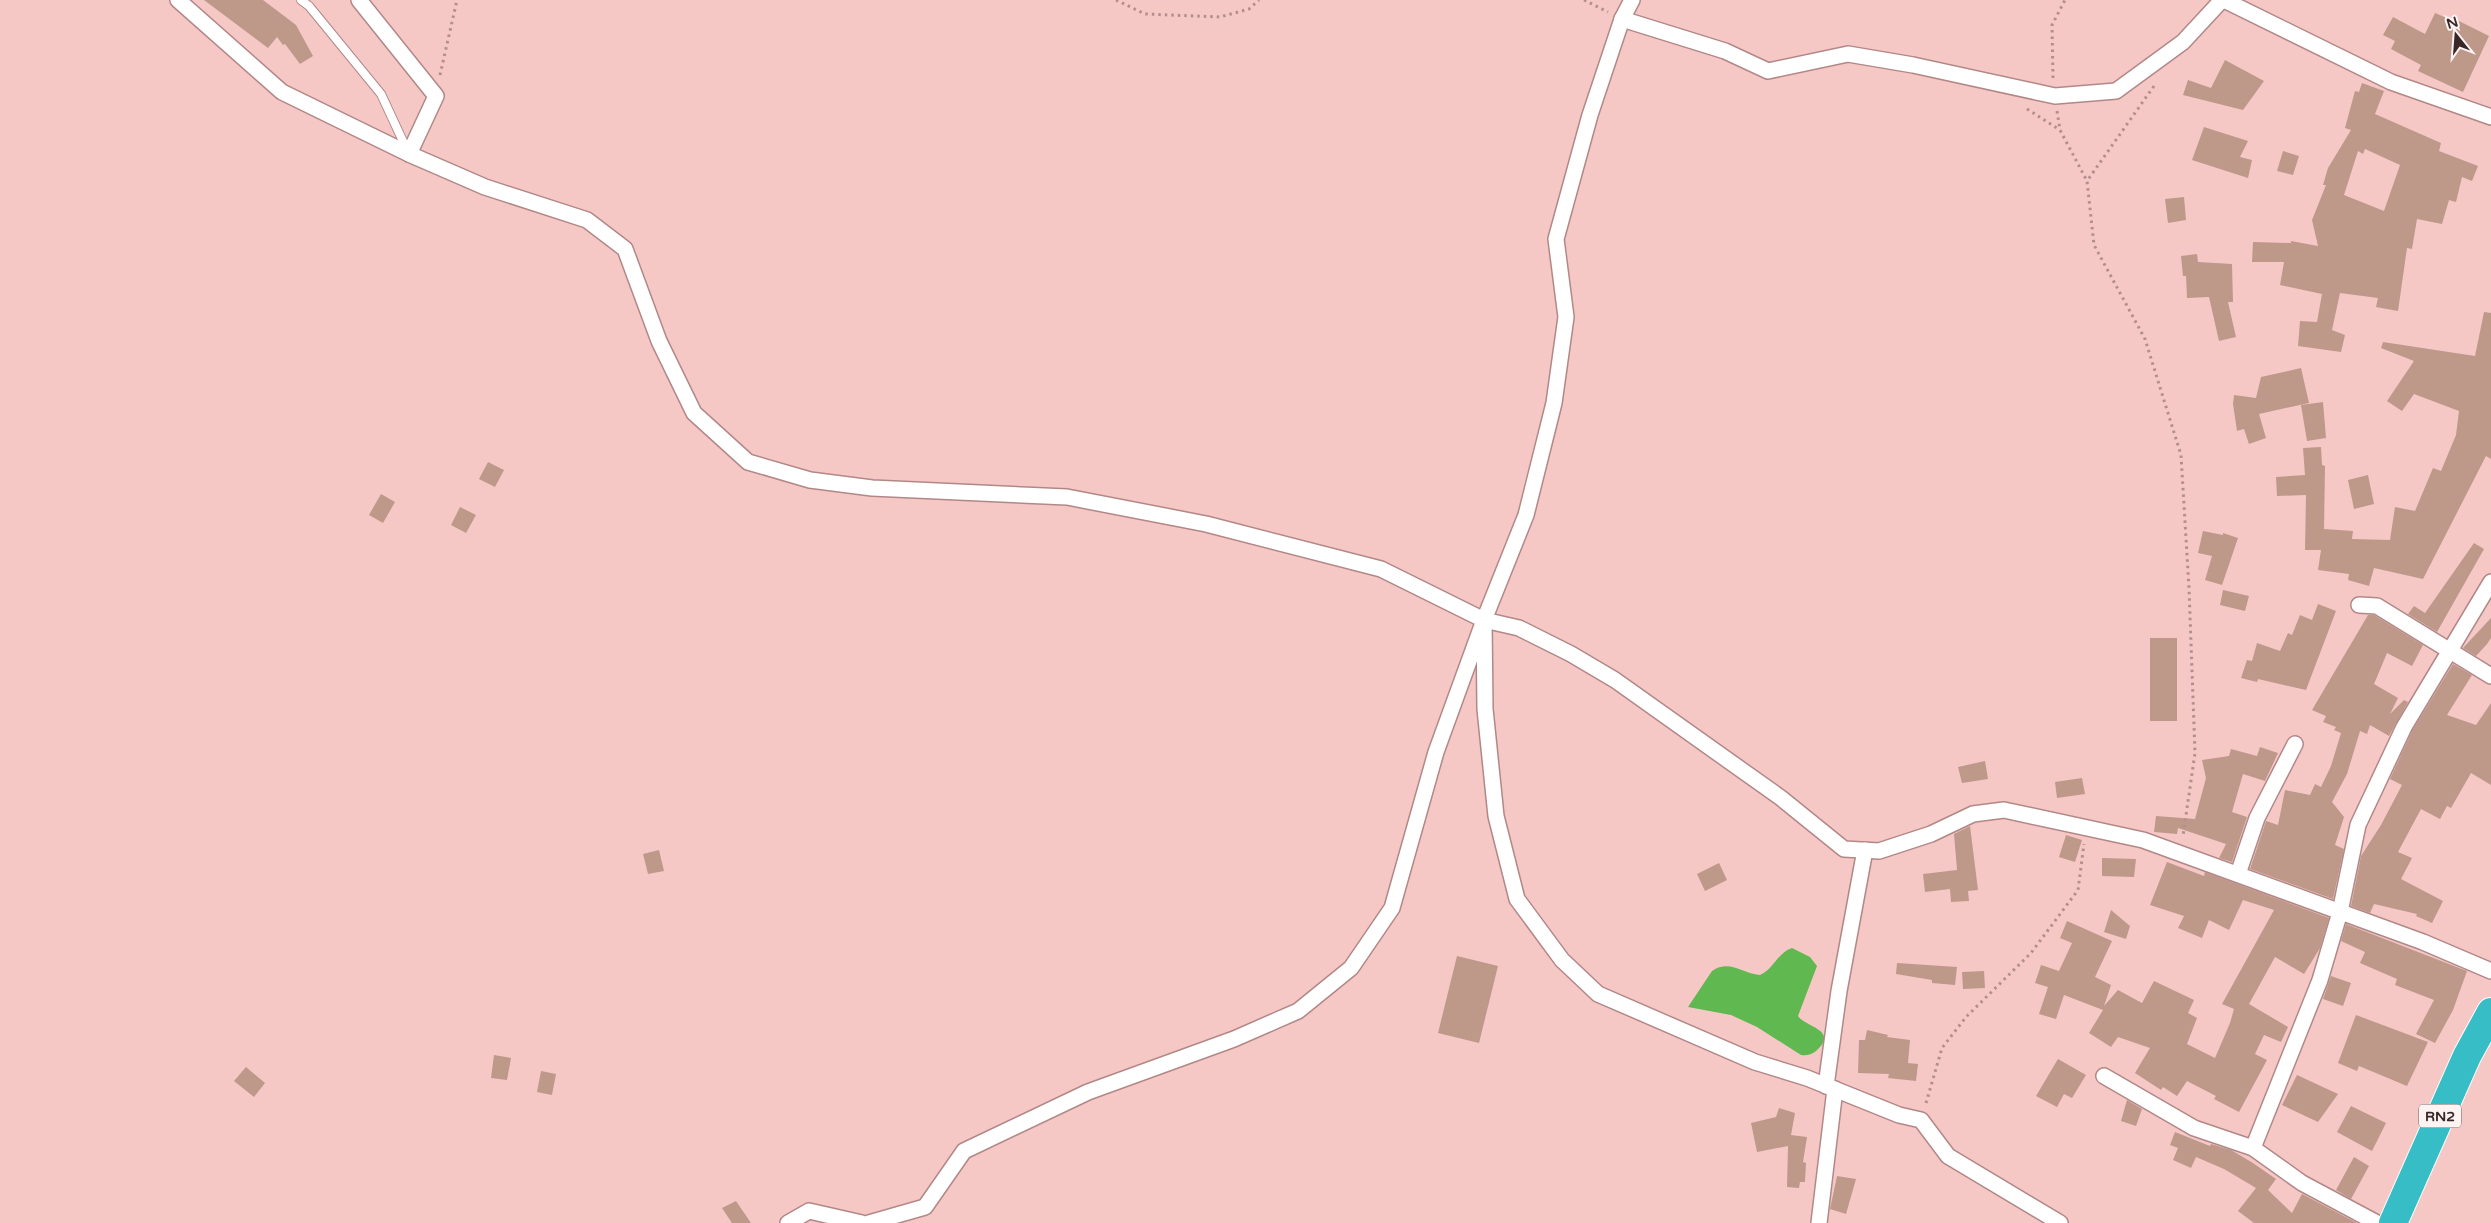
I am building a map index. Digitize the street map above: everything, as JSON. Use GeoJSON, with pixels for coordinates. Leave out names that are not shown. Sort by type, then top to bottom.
{"type":"FeatureCollection","features":[{"type":"Feature","properties":{"kind":"highway","name":"RN2"},"geometry":{"type":"LineString","coordinates":[[2393,1223],[2467,1056],[2491,1012]]}},
{"type":"Feature","properties":{"kind":"street"},"geometry":{"type":"LineString","coordinates":[[178,0],[282,92],[409,154],[484,187],[587,220],[625,249],[659,341],[694,413],[748,462],[810,480],[872,488],[1067,497],[1206,524],[1381,569],[1484,620],[1518,628],[1571,654],[1615,680],[1781,798],[1844,848],[1879,851],[1931,834],[1974,814],[2004,810],[2143,840],[2423,942],[2491,971]]}},
{"type":"Feature","properties":{"kind":"street"},"geometry":{"type":"LineString","coordinates":[[359,0],[436,96],[409,154]]}},
{"type":"Feature","properties":{"kind":"street"},"geometry":{"type":"LineString","coordinates":[[869,1223],[925,1207],[964,1151],[1088,1092],[1234,1039],[1298,1011],[1351,968],[1392,908],[1436,752],[1484,620],[1526,515],[1554,403],[1566,317],[1556,239],[1590,115],[1622,19],[1632,0]]}},
{"type":"Feature","properties":{"kind":"street"},"geometry":{"type":"LineString","coordinates":[[1622,19],[1725,50],[1768,71],[1848,54],[1913,65],[2055,96],[2116,91],[2183,42],[2223,0],[2391,82],[2491,117]]}},
{"type":"Feature","properties":{"kind":"street"},"geometry":{"type":"LineString","coordinates":[[2253,1148],[2320,980],[2340,912],[2358,825],[2404,727],[2491,582]]}},
{"type":"Feature","properties":{"kind":"street"},"geometry":{"type":"LineString","coordinates":[[2359,605],[2377,606],[2491,676]]}},
{"type":"Feature","properties":{"kind":"street"},"geometry":{"type":"LineString","coordinates":[[1484,620],[1485,709],[1496,816],[1517,899],[1556,952],[1598,994],[1755,1062],[1830,1088],[1899,1115],[1921,1120],[1948,1156],[2060,1223]]}},
{"type":"Feature","properties":{"kind":"street"},"geometry":{"type":"LineString","coordinates":[[2238,874],[2257,818],[2295,744]]}},
{"type":"Feature","properties":{"kind":"street"},"geometry":{"type":"LineString","coordinates":[[1819,1223],[1840,991],[1865,850]]}},
{"type":"Feature","properties":{"kind":"street"},"geometry":{"type":"LineString","coordinates":[[2104,1076],[2194,1128],[2253,1148],[2302,1183],[2376,1223]]}},
{"type":"Feature","properties":{"kind":"street"},"geometry":{"type":"LineString","coordinates":[[788,1223],[809,1211],[862,1223]]}},
{"type":"Feature","properties":{"kind":"lane"},"geometry":{"type":"LineString","coordinates":[[301,0],[309,3],[380,94],[409,154]]}},
{"type":"Feature","properties":{"kind":"path"},"geometry":{"type":"LineString","coordinates":[[436,96],[457,0]]}},
{"type":"Feature","properties":{"kind":"path"},"geometry":{"type":"LineString","coordinates":[[1116,0],[1144,14],[1220,17],[1249,9],[1259,0]]}},
{"type":"Feature","properties":{"kind":"path"},"geometry":{"type":"LineString","coordinates":[[1584,0],[1622,19]]}},
{"type":"Feature","properties":{"kind":"path"},"geometry":{"type":"LineString","coordinates":[[2156,82],[2087,181],[2094,245],[2145,339],[2181,455],[2189,588],[2195,753],[2180,853]]}},
{"type":"Feature","properties":{"kind":"path"},"geometry":{"type":"LineString","coordinates":[[1921,1120],[1942,1048],[1966,1017],[2031,953],[2078,890],[2086,828]]}},
{"type":"Feature","properties":{"kind":"green space"},"geometry":{"type":"Polygon","coordinates":[[[1792,948],[1810,957],[1817,966],[1798,1016],[1823,1034],[1822,1044],[1816,1051],[1807,1055],[1801,1055],[1757,1027],[1731,1015],[1688,1007],[1712,971],[1725,966],[1760,975],[1769,969],[1783,953],[1792,948]]]}},
{"type":"Feature","properties":{"kind":"building"},"geometry":{"type":"Polygon","coordinates":[[[204,0],[263,0],[296,25],[313,56],[300,64],[285,44],[283,45],[277,37],[268,48],[204,0]]]}},
{"type":"Feature","properties":{"kind":"building"},"geometry":{"type":"Polygon","coordinates":[[[2435,13],[2456,22],[2457,20],[2489,36],[2463,92],[2418,71],[2421,65],[2391,49],[2395,41],[2383,35],[2393,17],[2425,34],[2435,13]]]}},
{"type":"Feature","properties":{"kind":"building"},"geometry":{"type":"Polygon","coordinates":[[[2225,60],[2264,81],[2243,110],[2183,95],[2188,80],[2211,88],[2225,60]]]}},
{"type":"Feature","properties":{"kind":"building"},"geometry":{"type":"Polygon","coordinates":[[[2362,83],[2384,91],[2375,114],[2441,143],[2439,151],[2478,166],[2472,181],[2462,177],[2456,202],[2449,200],[2442,224],[2417,219],[2412,249],[2407,248],[2398,311],[2376,307],[2378,298],[2340,293],[2332,330],[2345,335],[2341,352],[2298,346],[2300,321],[2317,322],[2322,294],[2280,285],[2284,262],[2252,262],[2253,242],[2291,243],[2291,241],[2318,246],[2312,220],[2326,185],[2323,185],[2328,168],[2351,130],[2345,128],[2355,91],[2359,92],[2362,83]],[[2365,149],[2363,154],[2358,151],[2344,195],[2384,211],[2400,165],[2365,149]]]}},
{"type":"Feature","properties":{"kind":"building"},"geometry":{"type":"Polygon","coordinates":[[[2204,127],[2248,141],[2240,157],[2252,160],[2248,178],[2192,160],[2204,127]]]}},
{"type":"Feature","properties":{"kind":"building"},"geometry":{"type":"Polygon","coordinates":[[[2283,151],[2299,156],[2293,175],[2277,171],[2283,151]]]}},
{"type":"Feature","properties":{"kind":"building"},"geometry":{"type":"Polygon","coordinates":[[[2184,197],[2186,220],[2168,223],[2165,199],[2184,197]]]}},
{"type":"Feature","properties":{"kind":"building"},"geometry":{"type":"Polygon","coordinates":[[[2197,254],[2198,262],[2232,264],[2233,302],[2228,302],[2236,337],[2219,341],[2209,297],[2187,298],[2186,276],[2183,276],[2181,256],[2197,254]]]}},
{"type":"Feature","properties":{"kind":"building"},"geometry":{"type":"Polygon","coordinates":[[[2484,312],[2491,313],[2491,459],[2486,456],[2423,579],[2374,568],[2369,586],[2348,580],[2349,574],[2318,570],[2321,550],[2305,550],[2306,495],[2277,496],[2276,477],[2305,475],[2303,448],[2321,447],[2322,465],[2325,466],[2324,529],[2353,531],[2352,539],[2390,540],[2395,507],[2415,511],[2433,468],[2441,471],[2456,435],[2459,411],[2414,394],[2402,411],[2387,401],[2414,361],[2381,348],[2383,342],[2475,356],[2484,312]]]}},
{"type":"Feature","properties":{"kind":"building"},"geometry":{"type":"Polygon","coordinates":[[[2301,368],[2309,403],[2259,414],[2266,438],[2249,444],[2244,429],[2237,431],[2233,404],[2234,395],[2256,398],[2261,377],[2301,368]]]}},
{"type":"Feature","properties":{"kind":"building"},"geometry":{"type":"Polygon","coordinates":[[[2323,402],[2326,438],[2307,441],[2301,405],[2323,402]]]}},
{"type":"Feature","properties":{"kind":"building"},"geometry":{"type":"Polygon","coordinates":[[[488,462],[504,470],[495,487],[479,479],[488,462]]]}},
{"type":"Feature","properties":{"kind":"building"},"geometry":{"type":"Polygon","coordinates":[[[2368,475],[2374,504],[2354,509],[2348,480],[2368,475]]]}},
{"type":"Feature","properties":{"kind":"building"},"geometry":{"type":"Polygon","coordinates":[[[381,494],[395,502],[383,523],[369,515],[381,494]]]}},
{"type":"Feature","properties":{"kind":"building"},"geometry":{"type":"Polygon","coordinates":[[[460,507],[476,515],[466,533],[451,525],[460,507]]]}},
{"type":"Feature","properties":{"kind":"building"},"geometry":{"type":"Polygon","coordinates":[[[2203,531],[2223,535],[2223,533],[2238,538],[2222,585],[2205,580],[2212,556],[2198,553],[2203,531]]]}},
{"type":"Feature","properties":{"kind":"building"},"geometry":{"type":"Polygon","coordinates":[[[2474,543],[2484,549],[2437,632],[2408,614],[2414,606],[2425,613],[2474,543]]]}},
{"type":"Feature","properties":{"kind":"building"},"geometry":{"type":"Polygon","coordinates":[[[2223,590],[2249,596],[2245,611],[2220,605],[2223,590]]]}},
{"type":"Feature","properties":{"kind":"building"},"geometry":{"type":"Polygon","coordinates":[[[2318,604],[2336,611],[2306,690],[2258,679],[2257,682],[2241,678],[2247,660],[2252,661],[2257,643],[2280,651],[2288,633],[2292,635],[2300,615],[2312,620],[2318,604]]]}},
{"type":"Feature","properties":{"kind":"building"},"geometry":{"type":"Polygon","coordinates":[[[2368,615],[2374,615],[2423,645],[2412,666],[2387,653],[2374,684],[2398,698],[2390,714],[2404,700],[2408,702],[2389,736],[2370,725],[2367,734],[2360,731],[2347,774],[2332,802],[2344,817],[2335,845],[2344,849],[2333,899],[2250,869],[2266,821],[2278,825],[2285,790],[2310,795],[2315,784],[2321,787],[2331,766],[2341,733],[2334,730],[2336,727],[2323,722],[2326,716],[2312,710],[2368,615]]]}},
{"type":"Feature","properties":{"kind":"building"},"geometry":{"type":"Polygon","coordinates":[[[2491,618],[2491,638],[2476,656],[2463,648],[2491,618]]]}},
{"type":"Feature","properties":{"kind":"building"},"geometry":{"type":"Polygon","coordinates":[[[2150,638],[2177,638],[2177,721],[2150,721],[2150,638]]]}},
{"type":"Feature","properties":{"kind":"building"},"geometry":{"type":"Polygon","coordinates":[[[2453,664],[2472,675],[2447,715],[2476,725],[2491,703],[2491,785],[2471,773],[2451,808],[2447,806],[2440,819],[2421,809],[2398,852],[2412,858],[2401,879],[2443,901],[2432,923],[2416,916],[2417,914],[2374,904],[2370,913],[2351,906],[2361,856],[2381,825],[2402,785],[2390,779],[2412,731],[2453,664]]]}},
{"type":"Feature","properties":{"kind":"building"},"geometry":{"type":"Polygon","coordinates":[[[2260,747],[2278,753],[2265,781],[2243,774],[2232,812],[2247,817],[2232,862],[2219,858],[2226,844],[2178,828],[2177,834],[2154,832],[2156,816],[2195,819],[2206,778],[2202,760],[2229,756],[2231,749],[2257,756],[2260,747]]]}},
{"type":"Feature","properties":{"kind":"building"},"geometry":{"type":"Polygon","coordinates":[[[1985,761],[1988,779],[1962,783],[1958,767],[1985,761]]]}},
{"type":"Feature","properties":{"kind":"building"},"geometry":{"type":"Polygon","coordinates":[[[2082,778],[2085,794],[2057,798],[2055,782],[2082,778]]]}},
{"type":"Feature","properties":{"kind":"building"},"geometry":{"type":"Polygon","coordinates":[[[1970,826],[1978,890],[1968,891],[1969,901],[1951,902],[1950,889],[1925,892],[1923,874],[1957,870],[1954,834],[1970,826]]]}},
{"type":"Feature","properties":{"kind":"building"},"geometry":{"type":"Polygon","coordinates":[[[2066,835],[2082,840],[2075,862],[2059,857],[2066,835]]]}},
{"type":"Feature","properties":{"kind":"building"},"geometry":{"type":"Polygon","coordinates":[[[659,850],[664,871],[648,874],[643,854],[659,850]]]}},
{"type":"Feature","properties":{"kind":"building"},"geometry":{"type":"Polygon","coordinates":[[[2102,858],[2136,859],[2134,877],[2102,876],[2102,858]]]}},
{"type":"Feature","properties":{"kind":"building"},"geometry":{"type":"Polygon","coordinates":[[[2167,862],[2204,876],[2205,872],[2329,918],[2320,948],[2304,974],[2275,957],[2249,1004],[2288,1027],[2281,1042],[2264,1035],[2255,1054],[2267,1060],[2239,1112],[2214,1099],[2216,1096],[2187,1081],[2177,1096],[2163,1087],[2161,1090],[2135,1073],[2150,1048],[2118,1037],[2111,1047],[2089,1033],[2103,1010],[2064,995],[2056,1019],[2039,1014],[2048,987],[2035,983],[2041,965],[2059,971],[2072,943],[2060,938],[2067,921],[2112,941],[2095,977],[2111,985],[2104,1006],[2118,990],[2142,1003],[2154,981],[2194,1000],[2188,1013],[2197,1018],[2187,1044],[2215,1058],[2234,1009],[2222,1004],[2274,910],[2243,900],[2229,930],[2209,920],[2202,938],[2178,928],[2184,916],[2150,905],[2167,862]]]}},
{"type":"Feature","properties":{"kind":"building"},"geometry":{"type":"Polygon","coordinates":[[[1719,863],[1727,880],[1705,891],[1697,874],[1719,863]]]}},
{"type":"Feature","properties":{"kind":"building"},"geometry":{"type":"Polygon","coordinates":[[[2111,910],[2130,926],[2126,939],[2104,932],[2111,910]]]}},
{"type":"Feature","properties":{"kind":"building"},"geometry":{"type":"Polygon","coordinates":[[[2346,924],[2467,971],[2453,1010],[2435,1043],[2416,1034],[2434,1000],[2395,985],[2397,979],[2360,963],[2365,952],[2341,941],[2346,924]]]}},
{"type":"Feature","properties":{"kind":"building"},"geometry":{"type":"Polygon","coordinates":[[[1457,956],[1498,966],[1479,1043],[1438,1033],[1457,956]]]}},
{"type":"Feature","properties":{"kind":"building"},"geometry":{"type":"Polygon","coordinates":[[[1897,963],[1957,967],[1955,985],[1932,983],[1932,980],[1896,974],[1897,963]]]}},
{"type":"Feature","properties":{"kind":"building"},"geometry":{"type":"Polygon","coordinates":[[[1984,971],[1985,988],[1963,989],[1962,972],[1984,971]]]}},
{"type":"Feature","properties":{"kind":"building"},"geometry":{"type":"Polygon","coordinates":[[[2331,976],[2351,983],[2343,1006],[2323,999],[2331,976]]]}},
{"type":"Feature","properties":{"kind":"building"},"geometry":{"type":"Polygon","coordinates":[[[2356,1015],[2428,1042],[2407,1086],[2359,1066],[2357,1071],[2338,1063],[2356,1015]]]}},
{"type":"Feature","properties":{"kind":"building"},"geometry":{"type":"Polygon","coordinates":[[[1867,1030],[1888,1035],[1887,1037],[1910,1040],[1908,1063],[1918,1064],[1916,1081],[1888,1078],[1889,1074],[1858,1073],[1859,1040],[1865,1040],[1867,1030]]]}},
{"type":"Feature","properties":{"kind":"building"},"geometry":{"type":"Polygon","coordinates":[[[494,1055],[511,1058],[507,1080],[491,1078],[494,1055]]]}},
{"type":"Feature","properties":{"kind":"building"},"geometry":{"type":"Polygon","coordinates":[[[2058,1059],[2086,1075],[2072,1098],[2064,1094],[2057,1107],[2036,1096],[2058,1059]]]}},
{"type":"Feature","properties":{"kind":"building"},"geometry":{"type":"Polygon","coordinates":[[[246,1067],[265,1083],[254,1097],[234,1081],[246,1067]]]}},
{"type":"Feature","properties":{"kind":"building"},"geometry":{"type":"Polygon","coordinates":[[[541,1071],[556,1074],[552,1095],[537,1092],[541,1071]]]}},
{"type":"Feature","properties":{"kind":"building"},"geometry":{"type":"Polygon","coordinates":[[[2297,1075],[2338,1094],[2318,1122],[2282,1105],[2297,1075]]]}},
{"type":"Feature","properties":{"kind":"building"},"geometry":{"type":"Polygon","coordinates":[[[2127,1100],[2142,1109],[2136,1126],[2121,1121],[2127,1100]]]}},
{"type":"Feature","properties":{"kind":"building"},"geometry":{"type":"Polygon","coordinates":[[[2351,1106],[2386,1123],[2372,1151],[2337,1132],[2351,1106]]]}},
{"type":"Feature","properties":{"kind":"building"},"geometry":{"type":"Polygon","coordinates":[[[1779,1108],[1795,1113],[1791,1135],[1807,1137],[1803,1162],[1806,1163],[1805,1182],[1800,1182],[1799,1188],[1787,1187],[1788,1146],[1757,1152],[1751,1123],[1776,1117],[1779,1108]]]}},
{"type":"Feature","properties":{"kind":"building"},"geometry":{"type":"Polygon","coordinates":[[[2175,1132],[2210,1146],[2211,1144],[2231,1150],[2253,1163],[2276,1179],[2268,1190],[2292,1213],[2302,1194],[2357,1223],[2254,1223],[2238,1211],[2256,1188],[2224,1169],[2196,1157],[2191,1168],[2173,1160],[2178,1148],[2170,1145],[2175,1132]]]}},
{"type":"Feature","properties":{"kind":"building"},"geometry":{"type":"Polygon","coordinates":[[[2354,1157],[2369,1166],[2351,1199],[2336,1190],[2354,1157]]]}},
{"type":"Feature","properties":{"kind":"building"},"geometry":{"type":"Polygon","coordinates":[[[1837,1176],[1856,1179],[1846,1214],[1830,1209],[1837,1176]]]}},
{"type":"Feature","properties":{"kind":"building"},"geometry":{"type":"Polygon","coordinates":[[[736,1201],[751,1223],[732,1223],[722,1208],[736,1201]]]}}]}
